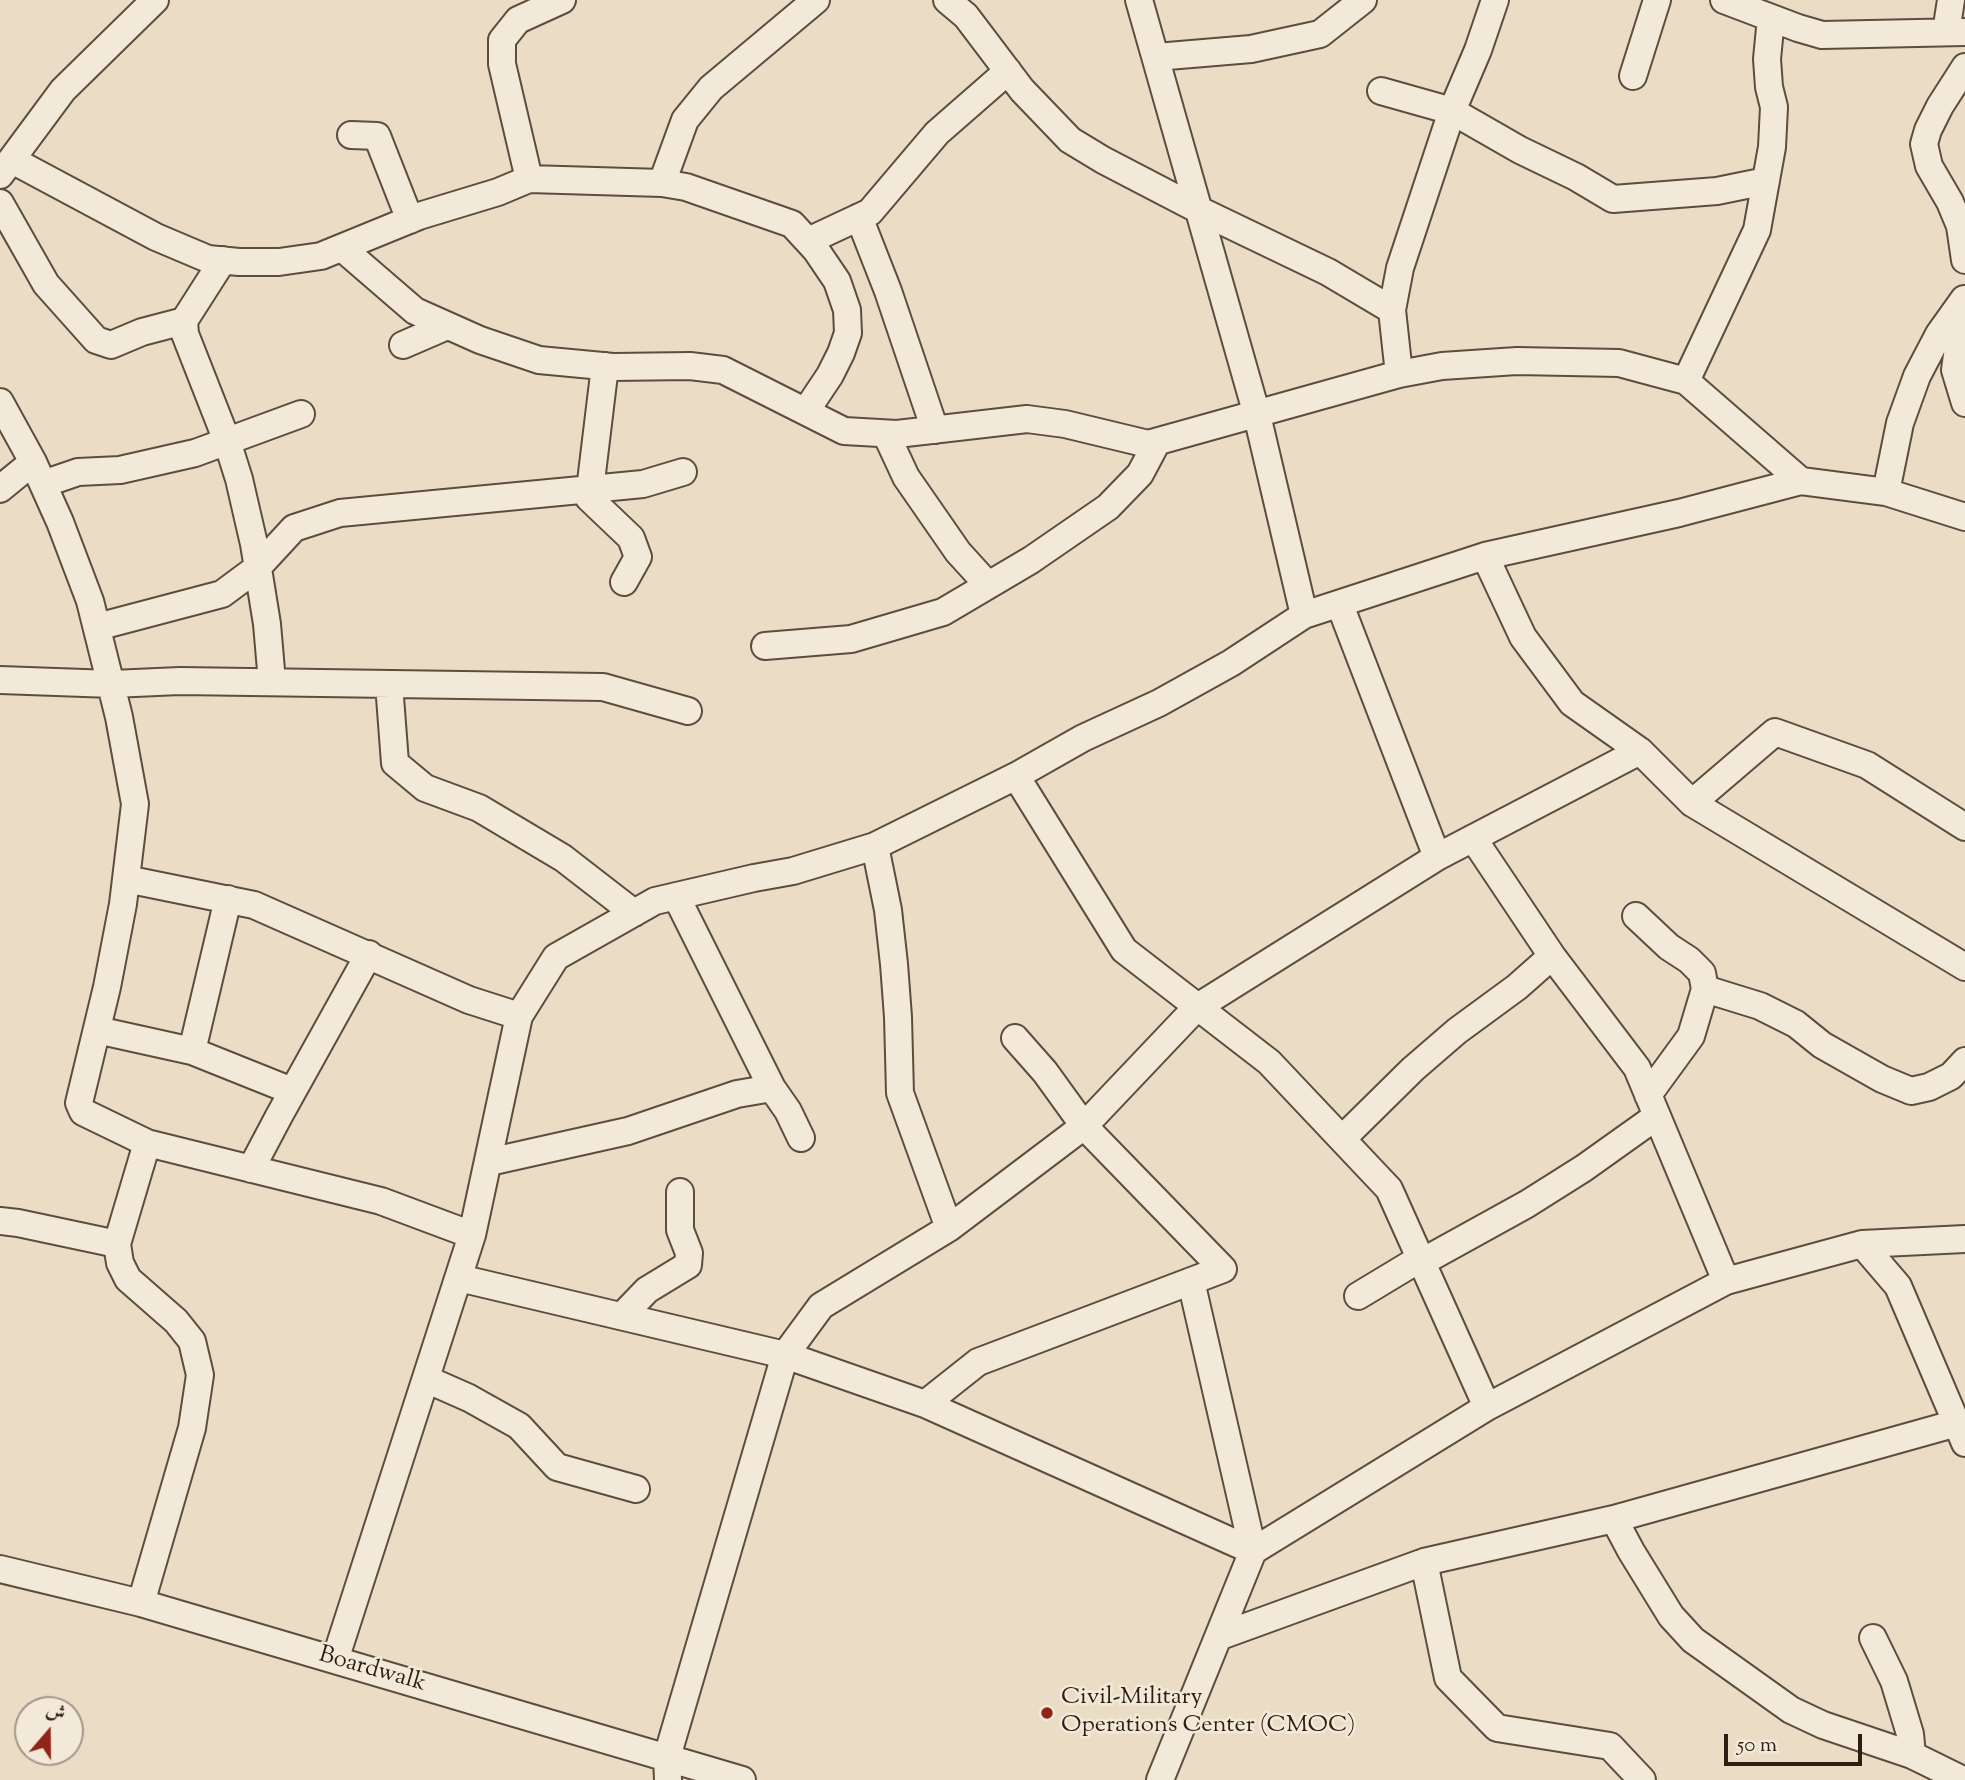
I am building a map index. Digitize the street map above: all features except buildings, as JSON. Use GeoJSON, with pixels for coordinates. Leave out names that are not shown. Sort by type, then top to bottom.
{"type":"FeatureCollection","features":[{"type":"Feature","properties":{"kind":"street"},"geometry":{"type":"LineString","coordinates":[[155,0],[64,90],[6,168],[208,259],[279,262],[321,256],[410,220],[498,192],[529,179],[662,183],[686,187],[792,224],[837,281],[847,310],[848,333],[830,375],[806,411]]}},
{"type":"Feature","properties":{"kind":"street"},"geometry":{"type":"LineString","coordinates":[[529,179],[502,64],[502,40],[518,20],[562,0]]}},
{"type":"Feature","properties":{"kind":"street"},"geometry":{"type":"LineString","coordinates":[[662,183],[685,120],[711,88],[816,0]]}},
{"type":"Feature","properties":{"kind":"street"},"geometry":{"type":"LineString","coordinates":[[947,0],[966,16],[1037,106],[1070,140],[1199,210],[1328,272],[1392,310]]}},
{"type":"Feature","properties":{"kind":"street"},"geometry":{"type":"LineString","coordinates":[[1139,0],[1257,415],[1304,615]]}},
{"type":"Feature","properties":{"kind":"street"},"geometry":{"type":"LineString","coordinates":[[1156,58],[1251,49],[1320,34],[1363,0]]}},
{"type":"Feature","properties":{"kind":"street"},"geometry":{"type":"LineString","coordinates":[[1399,374],[1392,310],[1400,268],[1452,111],[1478,50],[1495,0]]}},
{"type":"Feature","properties":{"kind":"street"},"geometry":{"type":"LineString","coordinates":[[1633,76],[1657,0]]}},
{"type":"Feature","properties":{"kind":"street"},"geometry":{"type":"LineString","coordinates":[[1724,0],[1779,13],[1822,35],[1956,32],[1951,0]]}},
{"type":"Feature","properties":{"kind":"street"},"geometry":{"type":"LineString","coordinates":[[1686,382],[1757,230],[1772,147],[1774,107],[1767,59],[1779,13]]}},
{"type":"Feature","properties":{"kind":"street"},"geometry":{"type":"LineString","coordinates":[[1965,67],[1940,106],[1924,144],[1929,166],[1950,202],[1960,226],[1965,260]]}},
{"type":"Feature","properties":{"kind":"street"},"geometry":{"type":"LineString","coordinates":[[808,241],[870,212],[937,133],[1008,71]]}},
{"type":"Feature","properties":{"kind":"street"},"geometry":{"type":"LineString","coordinates":[[1381,91],[1452,111],[1613,199],[1717,191],[1766,181]]}},
{"type":"Feature","properties":{"kind":"street"},"geometry":{"type":"LineString","coordinates":[[351,135],[377,136],[410,220]]}},
{"type":"Feature","properties":{"kind":"street"},"geometry":{"type":"LineString","coordinates":[[0,203],[46,284],[96,340],[111,345],[142,332],[184,321]]}},
{"type":"Feature","properties":{"kind":"street"},"geometry":{"type":"LineString","coordinates":[[859,217],[888,291],[935,430]]}},
{"type":"Feature","properties":{"kind":"street"},"geometry":{"type":"LineString","coordinates":[[342,247],[415,312],[480,340],[538,359],[604,366],[690,366],[723,370],[844,431],[887,434],[1027,419],[1065,424],[1148,444],[1399,374],[1442,366],[1517,361],[1619,363],[1686,382],[1801,481]]}},
{"type":"Feature","properties":{"kind":"street"},"geometry":{"type":"LineString","coordinates":[[223,260],[184,321],[184,334],[239,479],[267,624],[272,682]]}},
{"type":"Feature","properties":{"kind":"street"},"geometry":{"type":"LineString","coordinates":[[1965,293],[1955,370],[1965,403]]}},
{"type":"Feature","properties":{"kind":"street"},"geometry":{"type":"LineString","coordinates":[[1885,492],[1900,423],[1917,376],[1938,334],[1964,299]]}},
{"type":"Feature","properties":{"kind":"street"},"geometry":{"type":"LineString","coordinates":[[403,345],[447,326]]}},
{"type":"Feature","properties":{"kind":"street"},"geometry":{"type":"LineString","coordinates":[[604,366],[589,498],[631,538],[638,557],[624,582]]}},
{"type":"Feature","properties":{"kind":"street"},"geometry":{"type":"LineString","coordinates":[[0,402],[38,473],[73,556],[97,627],[112,684],[135,804],[126,880],[107,987],[79,1103],[83,1112],[147,1143],[381,1201],[472,1235]]}},
{"type":"Feature","properties":{"kind":"street"},"geometry":{"type":"LineString","coordinates":[[0,489],[38,473],[120,470],[195,453],[301,414]]}},
{"type":"Feature","properties":{"kind":"street"},"geometry":{"type":"LineString","coordinates":[[887,434],[906,477],[958,552],[988,585]]}},
{"type":"Feature","properties":{"kind":"street"},"geometry":{"type":"LineString","coordinates":[[765,646],[851,639],[943,612],[1031,560],[1108,507],[1140,474],[1157,442]]}},
{"type":"Feature","properties":{"kind":"street"},"geometry":{"type":"LineString","coordinates":[[97,627],[222,594],[257,568],[294,528],[340,513],[643,484],[683,472]]}},
{"type":"Feature","properties":{"kind":"street"},"geometry":{"type":"LineString","coordinates":[[335,1660],[472,1235],[519,1016],[556,957],[655,901],[793,871],[875,846],[1016,776],[1083,738],[1159,703],[1231,663],[1304,615],[1485,555],[1679,513],[1801,481],[1885,492],[1965,517]]}},
{"type":"Feature","properties":{"kind":"street"},"geometry":{"type":"LineString","coordinates":[[1485,555],[1523,637],[1572,703],[1640,751],[1692,803],[1965,967]]}},
{"type":"Feature","properties":{"kind":"street"},"geometry":{"type":"LineString","coordinates":[[1340,605],[1437,857]]}},
{"type":"Feature","properties":{"kind":"street"},"geometry":{"type":"LineString","coordinates":[[0,680],[112,684],[180,681],[603,687],[688,711]]}},
{"type":"Feature","properties":{"kind":"street"},"geometry":{"type":"LineString","coordinates":[[389,684],[395,763],[425,788],[479,808],[563,858],[635,913]]}},
{"type":"Feature","properties":{"kind":"street"},"geometry":{"type":"LineString","coordinates":[[1692,803],[1776,732],[1867,765],[1965,827]]}},
{"type":"Feature","properties":{"kind":"street"},"geometry":{"type":"LineString","coordinates":[[667,1769],[785,1355],[821,1306],[949,1228],[1084,1126],[1196,1008],[1437,857],[1640,751]]}},
{"type":"Feature","properties":{"kind":"street"},"geometry":{"type":"LineString","coordinates":[[1016,776],[1124,950],[1269,1062],[1389,1189],[1487,1407]]}},
{"type":"Feature","properties":{"kind":"street"},"geometry":{"type":"LineString","coordinates":[[1473,838],[1552,956],[1637,1068],[1726,1281]]}},
{"type":"Feature","properties":{"kind":"street"},"geometry":{"type":"LineString","coordinates":[[875,846],[888,910],[894,964],[900,1093],[949,1228]]}},
{"type":"Feature","properties":{"kind":"street"},"geometry":{"type":"LineString","coordinates":[[126,880],[254,905],[469,1000],[519,1016]]}},
{"type":"Feature","properties":{"kind":"street"},"geometry":{"type":"LineString","coordinates":[[676,896],[772,1088],[788,1111],[801,1138]]}},
{"type":"Feature","properties":{"kind":"street"},"geometry":{"type":"LineString","coordinates":[[192,1051],[228,899]]}},
{"type":"Feature","properties":{"kind":"street"},"geometry":{"type":"LineString","coordinates":[[1358,1296],[1527,1204],[1584,1168],[1652,1106],[1691,1036],[1705,989],[1702,973],[1636,916]]}},
{"type":"Feature","properties":{"kind":"street"},"geometry":{"type":"LineString","coordinates":[[251,1169],[369,954]]}},
{"type":"Feature","properties":{"kind":"street"},"geometry":{"type":"LineString","coordinates":[[1342,1139],[1413,1069],[1552,956]]}},
{"type":"Feature","properties":{"kind":"street"},"geometry":{"type":"LineString","coordinates":[[1705,989],[1760,1006],[1796,1024],[1822,1045],[1882,1079],[1911,1091],[1929,1087],[1951,1076],[1965,1061]]}},
{"type":"Feature","properties":{"kind":"street"},"geometry":{"type":"LineString","coordinates":[[97,1030],[192,1051],[292,1091]]}},
{"type":"Feature","properties":{"kind":"street"},"geometry":{"type":"LineString","coordinates":[[925,1404],[978,1362],[1223,1269],[1084,1126],[1045,1072],[1014,1038]]}},
{"type":"Feature","properties":{"kind":"street"},"geometry":{"type":"LineString","coordinates":[[489,1163],[628,1131],[737,1094],[772,1088]]}},
{"type":"Feature","properties":{"kind":"street"},"geometry":{"type":"LineString","coordinates":[[141,1603],[192,1429],[200,1375],[192,1342],[176,1321],[128,1279],[120,1263],[117,1244],[147,1143]]}},
{"type":"Feature","properties":{"kind":"street"},"geometry":{"type":"LineString","coordinates":[[622,1316],[647,1290],[688,1265],[689,1253],[680,1230],[680,1192]]}},
{"type":"Feature","properties":{"kind":"street"},"geometry":{"type":"LineString","coordinates":[[0,1222],[18,1223],[117,1244]]}},
{"type":"Feature","properties":{"kind":"street"},"geometry":{"type":"LineString","coordinates":[[1253,1551],[1487,1407],[1726,1281],[1862,1244],[1965,1238]]}},
{"type":"Feature","properties":{"kind":"street"},"geometry":{"type":"LineString","coordinates":[[1218,1637],[1424,1562],[1614,1519],[1962,1430],[1898,1286],[1862,1244]]}},
{"type":"Feature","properties":{"kind":"street"},"geometry":{"type":"LineString","coordinates":[[458,1278],[785,1355],[925,1404],[1253,1551]]}},
{"type":"Feature","properties":{"kind":"street"},"geometry":{"type":"LineString","coordinates":[[1160,1780],[1253,1551],[1191,1281]]}},
{"type":"Feature","properties":{"kind":"street"},"geometry":{"type":"LineString","coordinates":[[426,1379],[469,1398],[519,1426],[558,1467],[636,1489]]}},
{"type":"Feature","properties":{"kind":"street"},"geometry":{"type":"LineString","coordinates":[[1614,1519],[1671,1616],[1693,1640],[1791,1710],[1823,1725],[1912,1755],[1963,1780]]}},
{"type":"Feature","properties":{"kind":"street"},"geometry":{"type":"LineString","coordinates":[[1424,1562],[1448,1678],[1497,1728],[1610,1746],[1638,1779]]}},
{"type":"Feature","properties":{"kind":"street","name":"Boardwalk"},"geometry":{"type":"LineString","coordinates":[[0,1569],[141,1603],[335,1660],[667,1769],[742,1780]]}},
{"type":"Feature","properties":{"kind":"street"},"geometry":{"type":"LineString","coordinates":[[1873,1638],[1894,1681],[1910,1734],[1912,1755]]}},
{"type":"Feature","properties":{"kind":"place","name":"Civil-Military Operations Center (CMOC)"},"geometry":{"type":"Point","coordinates":[1047,1713]}}]}
